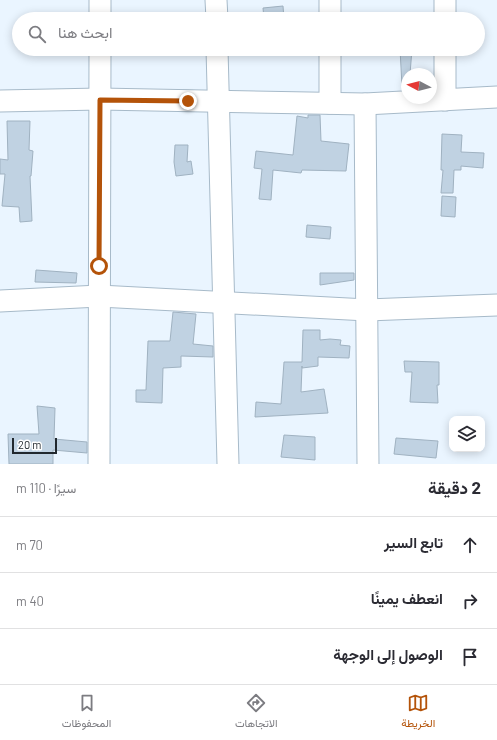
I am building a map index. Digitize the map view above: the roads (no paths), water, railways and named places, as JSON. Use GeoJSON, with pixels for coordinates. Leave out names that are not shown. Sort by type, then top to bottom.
{"type":"FeatureCollection","features":[{"type":"Feature","properties":{"kind":"street"},"geometry":{"type":"LineString","coordinates":[[100,0],[100,12]]}},
{"type":"Feature","properties":{"kind":"street"},"geometry":{"type":"LineString","coordinates":[[216,0],[217,12]]}},
{"type":"Feature","properties":{"kind":"street"},"geometry":{"type":"LineString","coordinates":[[330,0],[330,12]]}},
{"type":"Feature","properties":{"kind":"street"},"geometry":{"type":"LineString","coordinates":[[445,0],[445,12]]}},
{"type":"Feature","properties":{"kind":"street"},"geometry":{"type":"LineString","coordinates":[[99,464],[100,56]]}},
{"type":"Feature","properties":{"kind":"street"},"geometry":{"type":"LineString","coordinates":[[217,56],[228,464]]}},
{"type":"Feature","properties":{"kind":"street"},"geometry":{"type":"LineString","coordinates":[[330,56],[330,103]]}},
{"type":"Feature","properties":{"kind":"street"},"geometry":{"type":"LineString","coordinates":[[445,56],[445,100]]}},
{"type":"Feature","properties":{"kind":"street"},"geometry":{"type":"LineString","coordinates":[[0,101],[100,100],[365,104],[497,97]]}},
{"type":"Feature","properties":{"kind":"street"},"geometry":{"type":"LineString","coordinates":[[365,104],[368,464]]}},
{"type":"Feature","properties":{"kind":"street"},"geometry":{"type":"LineString","coordinates":[[0,301],[99,296],[366,310],[497,305]]}}]}
